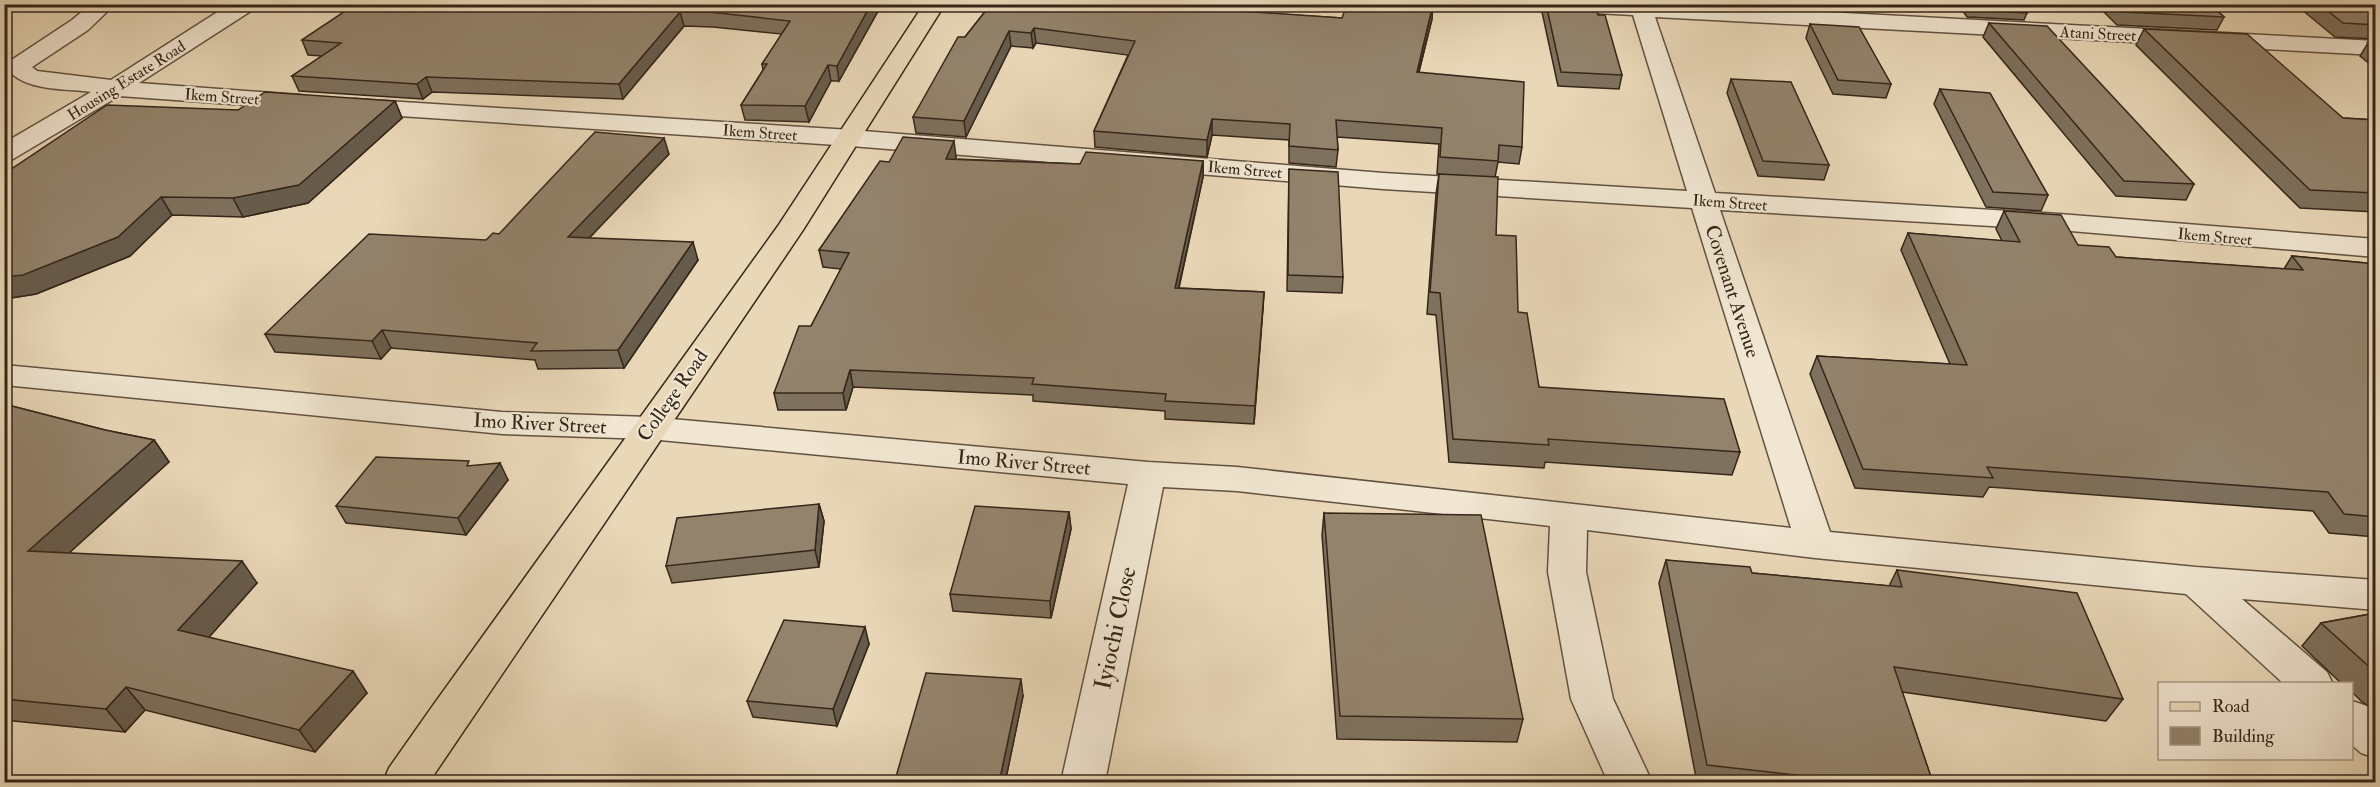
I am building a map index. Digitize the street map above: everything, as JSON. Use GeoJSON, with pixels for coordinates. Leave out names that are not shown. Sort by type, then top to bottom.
{"type":"FeatureCollection","features":[{"type":"Feature","properties":{"kind":"main road","name":"College Road"},"geometry":{"type":"LineString","coordinates":[[405,783],[506,632],[591,516],[649,428],[852,138],[935,4]]}},
{"type":"Feature","properties":{"kind":"street","name":"Ikem Street"},"geometry":{"type":"LineString","coordinates":[[105,4],[80,25],[18,66],[21,71],[31,77],[115,88],[470,114],[852,138],[1383,181],[2059,222],[2376,248]]}},
{"type":"Feature","properties":{"kind":"street","name":"Housing Estate Road"},"geometry":{"type":"LineString","coordinates":[[4,154],[115,88],[246,4]]}},
{"type":"Feature","properties":{"kind":"street","name":"Atani Street"},"geometry":{"type":"LineString","coordinates":[[1540,4],[1640,7],[2376,48]]}},
{"type":"Feature","properties":{"kind":"street","name":"Covenant Avenue"},"geometry":{"type":"LineString","coordinates":[[1640,7],[1705,200],[1815,544]]}},
{"type":"Feature","properties":{"kind":"street","name":"Imo River Street"},"geometry":{"type":"LineString","coordinates":[[4,375],[502,423],[649,428],[1148,474],[1237,479],[1485,505],[1815,544],[2196,581],[2376,595]]}},
{"type":"Feature","properties":{"kind":"street","name":"Iyiochi Close"},"geometry":{"type":"LineString","coordinates":[[1083,783],[1148,474]]}},
{"type":"Feature","properties":{"kind":"street"},"geometry":{"type":"LineString","coordinates":[[1569,516],[1567,572],[1592,699],[1630,783]]}},
{"type":"Feature","properties":{"kind":"street"},"geometry":{"type":"LineString","coordinates":[[2196,581],[2310,682]]}},
{"type":"Feature","properties":{"kind":"street"},"geometry":{"type":"LineString","coordinates":[[2353,720],[2376,740]]}},
{"type":"Feature","properties":{"kind":"building"},"geometry":{"type":"Polygon","coordinates":[[[356,4],[871,4],[837,66],[828,65],[805,106],[741,105],[767,64],[762,64],[790,21],[709,12],[680,12],[619,84],[426,77],[417,84],[292,76],[341,43],[302,40],[356,4]]]}},
{"type":"Feature","properties":{"kind":"building"},"geometry":{"type":"Polygon","coordinates":[[[991,4],[1243,4],[1239,11],[1342,18],[1347,4],[1433,4],[1417,72],[1524,82],[1522,147],[1499,145],[1498,161],[1440,157],[1442,128],[1336,120],[1338,150],[1289,146],[1290,124],[1212,119],[1207,140],[1094,131],[1135,41],[1034,28],[1031,33],[1009,31],[964,121],[913,117],[958,37],[965,37],[991,4]]]}},
{"type":"Feature","properties":{"kind":"building"},"geometry":{"type":"Polygon","coordinates":[[[1546,4],[1595,4],[1598,15],[1605,15],[1622,75],[1561,72],[1546,4]]]}},
{"type":"Feature","properties":{"kind":"building"},"geometry":{"type":"Polygon","coordinates":[[[1966,4],[2019,4],[2027,13],[1970,10],[1966,4]]]}},
{"type":"Feature","properties":{"kind":"building"},"geometry":{"type":"Polygon","coordinates":[[[2116,4],[2210,4],[2224,17],[2123,12],[2116,4]]]}},
{"type":"Feature","properties":{"kind":"building"},"geometry":{"type":"Polygon","coordinates":[[[2319,4],[2376,4],[2376,25],[2343,23],[2319,4]]]}},
{"type":"Feature","properties":{"kind":"building"},"geometry":{"type":"Polygon","coordinates":[[[1989,23],[2047,26],[2194,184],[2124,181],[1989,23]]]}},
{"type":"Feature","properties":{"kind":"building"},"geometry":{"type":"Polygon","coordinates":[[[1810,24],[1859,27],[1891,84],[1838,80],[1810,24]]]}},
{"type":"Feature","properties":{"kind":"building"},"geometry":{"type":"Polygon","coordinates":[[[2144,29],[2247,34],[2343,118],[2376,120],[2376,193],[2310,190],[2144,29]]]}},
{"type":"Feature","properties":{"kind":"building"},"geometry":{"type":"Polygon","coordinates":[[[1731,79],[1791,82],[1829,165],[1763,161],[1731,79]]]}},
{"type":"Feature","properties":{"kind":"building"},"geometry":{"type":"Polygon","coordinates":[[[1940,89],[1990,93],[2048,195],[1993,192],[1940,89]]]}},
{"type":"Feature","properties":{"kind":"building"},"geometry":{"type":"Polygon","coordinates":[[[265,92],[395,101],[299,185],[233,198],[161,197],[118,237],[23,275],[4,277],[4,174],[107,105],[238,110],[265,92]]]}},
{"type":"Feature","properties":{"kind":"building"},"geometry":{"type":"Polygon","coordinates":[[[595,132],[664,138],[568,237],[693,242],[618,350],[531,351],[537,343],[382,330],[372,341],[265,334],[369,234],[486,240],[493,233],[499,234],[595,132]]]}},
{"type":"Feature","properties":{"kind":"building"},"geometry":{"type":"Polygon","coordinates":[[[903,137],[954,141],[946,159],[1080,164],[1086,152],[1203,161],[1175,288],[1264,292],[1255,406],[1165,401],[1166,394],[1032,384],[1034,378],[850,370],[843,393],[774,393],[799,326],[811,326],[849,253],[819,250],[880,161],[889,162],[903,137]]]}},
{"type":"Feature","properties":{"kind":"building"},"geometry":{"type":"Polygon","coordinates":[[[1289,169],[1338,172],[1343,277],[1288,275],[1289,169]]]}},
{"type":"Feature","properties":{"kind":"building"},"geometry":{"type":"Polygon","coordinates":[[[1439,174],[1498,177],[1496,235],[1516,236],[1518,312],[1527,313],[1539,387],[1724,399],[1740,452],[1548,439],[1549,445],[1453,439],[1440,293],[1430,292],[1439,174]]]}},
{"type":"Feature","properties":{"kind":"building"},"geometry":{"type":"Polygon","coordinates":[[[2004,211],[2061,215],[2078,245],[2109,247],[2116,257],[2303,270],[2292,256],[2376,264],[2376,517],[2344,514],[2328,492],[1987,467],[1993,478],[1863,469],[1817,356],[1967,365],[1908,233],[2020,242],[2004,211]]]}},
{"type":"Feature","properties":{"kind":"building"},"geometry":{"type":"Polygon","coordinates":[[[4,404],[154,440],[28,551],[242,561],[178,630],[353,671],[299,730],[126,687],[106,709],[4,699],[4,404]]]}},
{"type":"Feature","properties":{"kind":"building"},"geometry":{"type":"Polygon","coordinates":[[[376,457],[469,461],[467,466],[500,463],[458,518],[336,506],[376,457]]]}},
{"type":"Feature","properties":{"kind":"building"},"geometry":{"type":"Polygon","coordinates":[[[819,504],[815,550],[666,566],[677,518],[819,504]]]}},
{"type":"Feature","properties":{"kind":"building"},"geometry":{"type":"Polygon","coordinates":[[[975,506],[1069,512],[1050,601],[950,594],[975,506]]]}},
{"type":"Feature","properties":{"kind":"building"},"geometry":{"type":"Polygon","coordinates":[[[1324,513],[1481,515],[1523,719],[1340,716],[1324,513]]]}},
{"type":"Feature","properties":{"kind":"building"},"geometry":{"type":"Polygon","coordinates":[[[1666,560],[1750,567],[1752,573],[1902,587],[1897,570],[2077,593],[2123,699],[1894,667],[1933,783],[1866,783],[1707,765],[1666,560]]]}},
{"type":"Feature","properties":{"kind":"building"},"geometry":{"type":"Polygon","coordinates":[[[2376,613],[2376,673],[2321,623],[2376,613]]]}},
{"type":"Feature","properties":{"kind":"building"},"geometry":{"type":"Polygon","coordinates":[[[784,620],[865,627],[833,709],[747,701],[784,620]]]}},
{"type":"Feature","properties":{"kind":"building"},"geometry":{"type":"Polygon","coordinates":[[[926,673],[1021,679],[999,783],[931,783],[895,780],[926,673]]]}}]}
